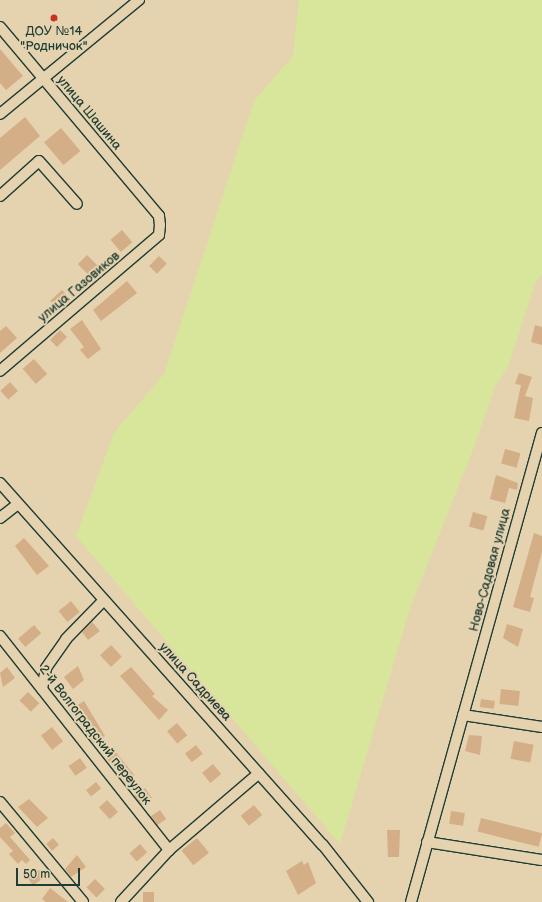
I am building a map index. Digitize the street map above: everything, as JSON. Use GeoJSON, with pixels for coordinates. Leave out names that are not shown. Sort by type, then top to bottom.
{"type":"FeatureCollection","features":[{"type":"Feature","properties":{"kind":"street"},"geometry":{"type":"LineString","coordinates":[[1,111],[43,79],[139,0]]}},
{"type":"Feature","properties":{"kind":"street","name":"улица Шашина"},"geometry":{"type":"LineString","coordinates":[[0,27],[159,216]]}},
{"type":"Feature","properties":{"kind":"street"},"geometry":{"type":"LineString","coordinates":[[0,196],[39,161],[77,204]]}},
{"type":"Feature","properties":{"kind":"street","name":"улица Газовиков"},"geometry":{"type":"LineString","coordinates":[[0,371],[160,235],[159,216]]}},
{"type":"Feature","properties":{"kind":"street","name":"Ново-Садовая улица"},"geometry":{"type":"LineString","coordinates":[[411,902],[542,433]]}},
{"type":"Feature","properties":{"kind":"street","name":"улица Садриева"},"geometry":{"type":"LineString","coordinates":[[0,483],[323,845],[368,902]]}},
{"type":"Feature","properties":{"kind":"street"},"geometry":{"type":"LineString","coordinates":[[0,518],[18,504]]}},
{"type":"Feature","properties":{"kind":"street"},"geometry":{"type":"LineString","coordinates":[[42,689],[46,668],[66,639],[104,600]]}},
{"type":"Feature","properties":{"kind":"street","name":"2-й Волгоградский переулок"},"geometry":{"type":"LineString","coordinates":[[0,636],[169,850]]}},
{"type":"Feature","properties":{"kind":"street"},"geometry":{"type":"LineString","coordinates":[[463,715],[542,727]]}},
{"type":"Feature","properties":{"kind":"street"},"geometry":{"type":"LineString","coordinates":[[121,902],[169,850],[258,773]]}},
{"type":"Feature","properties":{"kind":"street"},"geometry":{"type":"LineString","coordinates":[[0,802],[83,902]]}},
{"type":"Feature","properties":{"kind":"street"},"geometry":{"type":"LineString","coordinates":[[428,842],[542,860]]}},
{"type":"Feature","properties":{"kind":"green space"},"geometry":{"type":"Polygon","coordinates":[[[299,0],[542,0],[542,274],[535,283],[508,367],[495,386],[474,447],[410,608],[340,844],[76,536],[114,433],[164,374],[254,101],[293,56],[299,0]]]}},
{"type":"Feature","properties":{"kind":"building"},"geometry":{"type":"Polygon","coordinates":[[[0,49],[23,76],[6,90],[0,83],[0,49]]]}},
{"type":"Feature","properties":{"kind":"building"},"geometry":{"type":"Polygon","coordinates":[[[25,117],[40,136],[0,170],[0,138],[25,117]]]}},
{"type":"Feature","properties":{"kind":"building"},"geometry":{"type":"Polygon","coordinates":[[[61,128],[80,151],[63,165],[44,142],[61,128]]]}},
{"type":"Feature","properties":{"kind":"building"},"geometry":{"type":"Polygon","coordinates":[[[122,230],[132,242],[121,252],[111,240],[122,230]]]}},
{"type":"Feature","properties":{"kind":"building"},"geometry":{"type":"Polygon","coordinates":[[[87,255],[99,267],[90,276],[78,264],[87,255]]]}},
{"type":"Feature","properties":{"kind":"building"},"geometry":{"type":"Polygon","coordinates":[[[159,256],[167,264],[157,274],[149,266],[159,256]]]}},
{"type":"Feature","properties":{"kind":"building"},"geometry":{"type":"Polygon","coordinates":[[[127,281],[137,293],[101,321],[93,310],[127,281]]]}},
{"type":"Feature","properties":{"kind":"building"},"geometry":{"type":"Polygon","coordinates":[[[62,290],[70,299],[58,310],[50,301],[62,290]]]}},
{"type":"Feature","properties":{"kind":"building"},"geometry":{"type":"Polygon","coordinates":[[[82,320],[101,349],[88,359],[80,350],[84,347],[70,329],[82,320]]]}},
{"type":"Feature","properties":{"kind":"building"},"geometry":{"type":"Polygon","coordinates":[[[535,325],[542,327],[542,345],[531,342],[535,325]]]}},
{"type":"Feature","properties":{"kind":"building"},"geometry":{"type":"Polygon","coordinates":[[[6,326],[17,338],[0,353],[0,331],[6,326]]]}},
{"type":"Feature","properties":{"kind":"building"},"geometry":{"type":"Polygon","coordinates":[[[60,330],[67,337],[57,347],[50,340],[60,330]]]}},
{"type":"Feature","properties":{"kind":"building"},"geometry":{"type":"Polygon","coordinates":[[[34,359],[47,374],[36,384],[23,369],[34,359]]]}},
{"type":"Feature","properties":{"kind":"building"},"geometry":{"type":"Polygon","coordinates":[[[519,373],[532,377],[525,396],[533,398],[529,421],[514,418],[521,385],[515,384],[519,373]]]}},
{"type":"Feature","properties":{"kind":"building"},"geometry":{"type":"Polygon","coordinates":[[[10,382],[18,391],[8,400],[0,391],[10,382]]]}},
{"type":"Feature","properties":{"kind":"building"},"geometry":{"type":"Polygon","coordinates":[[[505,449],[520,453],[517,468],[501,463],[505,449]]]}},
{"type":"Feature","properties":{"kind":"building"},"geometry":{"type":"Polygon","coordinates":[[[496,475],[518,483],[517,490],[509,488],[505,503],[490,499],[496,475]]]}},
{"type":"Feature","properties":{"kind":"building"},"geometry":{"type":"Polygon","coordinates":[[[473,512],[487,516],[483,531],[469,526],[473,512]]]}},
{"type":"Feature","properties":{"kind":"building"},"geometry":{"type":"Polygon","coordinates":[[[534,533],[542,536],[542,552],[530,597],[534,598],[530,612],[513,607],[534,533]]]}},
{"type":"Feature","properties":{"kind":"building"},"geometry":{"type":"Polygon","coordinates":[[[24,538],[49,566],[37,575],[15,546],[24,538]]]}},
{"type":"Feature","properties":{"kind":"building"},"geometry":{"type":"Polygon","coordinates":[[[71,601],[80,612],[67,622],[59,611],[71,601]]]}},
{"type":"Feature","properties":{"kind":"building"},"geometry":{"type":"Polygon","coordinates":[[[92,622],[100,631],[88,640],[82,632],[92,622]]]}},
{"type":"Feature","properties":{"kind":"building"},"geometry":{"type":"Polygon","coordinates":[[[507,624],[523,629],[518,647],[503,638],[507,624]]]}},
{"type":"Feature","properties":{"kind":"building"},"geometry":{"type":"Polygon","coordinates":[[[34,625],[41,633],[25,647],[18,639],[34,625]]]}},
{"type":"Feature","properties":{"kind":"building"},"geometry":{"type":"Polygon","coordinates":[[[111,645],[122,657],[111,667],[100,655],[111,645]]]}},
{"type":"Feature","properties":{"kind":"building"},"geometry":{"type":"Polygon","coordinates":[[[78,666],[84,680],[73,689],[64,677],[78,666]]]}},
{"type":"Feature","properties":{"kind":"building"},"geometry":{"type":"Polygon","coordinates":[[[7,667],[15,678],[3,687],[0,673],[7,667]]]}},
{"type":"Feature","properties":{"kind":"building"},"geometry":{"type":"Polygon","coordinates":[[[131,667],[155,694],[152,696],[168,710],[159,720],[120,676],[131,667]]]}},
{"type":"Feature","properties":{"kind":"building"},"geometry":{"type":"Polygon","coordinates":[[[501,689],[520,691],[518,706],[499,704],[501,689]]]}},
{"type":"Feature","properties":{"kind":"building"},"geometry":{"type":"Polygon","coordinates":[[[28,692],[39,703],[31,712],[20,700],[28,692]]]}},
{"type":"Feature","properties":{"kind":"building"},"geometry":{"type":"Polygon","coordinates":[[[481,699],[495,701],[494,709],[480,707],[481,699]]]}},
{"type":"Feature","properties":{"kind":"building"},"geometry":{"type":"Polygon","coordinates":[[[84,701],[105,736],[94,743],[70,710],[84,701]]]}},
{"type":"Feature","properties":{"kind":"building"},"geometry":{"type":"Polygon","coordinates":[[[177,723],[187,735],[177,744],[167,731],[177,723]]]}},
{"type":"Feature","properties":{"kind":"building"},"geometry":{"type":"Polygon","coordinates":[[[52,727],[63,741],[52,750],[41,736],[52,727]]]}},
{"type":"Feature","properties":{"kind":"building"},"geometry":{"type":"Polygon","coordinates":[[[469,735],[482,736],[480,755],[465,751],[469,735]]]}},
{"type":"Feature","properties":{"kind":"building"},"geometry":{"type":"Polygon","coordinates":[[[514,741],[534,745],[530,762],[511,759],[514,741]]]}},
{"type":"Feature","properties":{"kind":"building"},"geometry":{"type":"Polygon","coordinates":[[[196,745],[203,754],[192,762],[185,754],[196,745]]]}},
{"type":"Feature","properties":{"kind":"building"},"geometry":{"type":"Polygon","coordinates":[[[114,750],[135,776],[126,783],[105,757],[114,750]]]}},
{"type":"Feature","properties":{"kind":"building"},"geometry":{"type":"Polygon","coordinates":[[[80,758],[87,768],[75,776],[69,766],[80,758]]]}},
{"type":"Feature","properties":{"kind":"building"},"geometry":{"type":"Polygon","coordinates":[[[213,764],[221,774],[210,783],[202,773],[213,764]]]}},
{"type":"Feature","properties":{"kind":"building"},"geometry":{"type":"Polygon","coordinates":[[[96,782],[101,788],[91,796],[86,790],[96,782]]]}},
{"type":"Feature","properties":{"kind":"building"},"geometry":{"type":"Polygon","coordinates":[[[145,788],[152,798],[141,805],[134,795],[145,788]]]}},
{"type":"Feature","properties":{"kind":"building"},"geometry":{"type":"Polygon","coordinates":[[[29,799],[48,818],[37,827],[18,807],[29,799]]]}},
{"type":"Feature","properties":{"kind":"building"},"geometry":{"type":"Polygon","coordinates":[[[107,800],[118,812],[110,819],[99,808],[107,800]]]}},
{"type":"Feature","properties":{"kind":"building"},"geometry":{"type":"Polygon","coordinates":[[[254,805],[262,815],[249,826],[241,816],[254,805]]]}},
{"type":"Feature","properties":{"kind":"building"},"geometry":{"type":"Polygon","coordinates":[[[160,810],[166,819],[156,826],[150,817],[160,810]]]}},
{"type":"Feature","properties":{"kind":"building"},"geometry":{"type":"Polygon","coordinates":[[[451,811],[465,813],[463,826],[449,824],[451,811]]]}},
{"type":"Feature","properties":{"kind":"building"},"geometry":{"type":"Polygon","coordinates":[[[481,818],[542,833],[539,847],[478,832],[481,818]]]}},
{"type":"Feature","properties":{"kind":"building"},"geometry":{"type":"Polygon","coordinates":[[[6,823],[15,833],[10,837],[30,860],[26,864],[22,860],[18,864],[9,854],[13,851],[0,837],[0,828],[6,823]]]}},
{"type":"Feature","properties":{"kind":"building"},"geometry":{"type":"Polygon","coordinates":[[[387,830],[400,830],[399,857],[388,857],[387,830]]]}},
{"type":"Feature","properties":{"kind":"building"},"geometry":{"type":"Polygon","coordinates":[[[53,838],[59,845],[52,851],[46,844],[53,838]]]}},
{"type":"Feature","properties":{"kind":"building"},"geometry":{"type":"Polygon","coordinates":[[[197,838],[209,853],[193,865],[181,851],[197,838]]]}},
{"type":"Feature","properties":{"kind":"building"},"geometry":{"type":"Polygon","coordinates":[[[140,844],[147,852],[137,861],[129,853],[140,844]]]}},
{"type":"Feature","properties":{"kind":"building"},"geometry":{"type":"Polygon","coordinates":[[[77,855],[86,867],[71,877],[65,869],[77,855]]]}},
{"type":"Feature","properties":{"kind":"building"},"geometry":{"type":"Polygon","coordinates":[[[302,861],[304,865],[308,862],[316,883],[298,895],[286,871],[302,861]]]}},
{"type":"Feature","properties":{"kind":"building"},"geometry":{"type":"Polygon","coordinates":[[[39,870],[44,877],[33,886],[28,878],[39,870]]]}},
{"type":"Feature","properties":{"kind":"building"},"geometry":{"type":"Polygon","coordinates":[[[95,879],[105,889],[96,897],[87,887],[95,879]]]}},
{"type":"Feature","properties":{"kind":"building"},"geometry":{"type":"Polygon","coordinates":[[[50,888],[68,902],[46,902],[42,899],[50,888]]]}},
{"type":"Feature","properties":{"kind":"building"},"geometry":{"type":"Polygon","coordinates":[[[143,892],[154,892],[154,902],[143,902],[143,892]]]}},
{"type":"Feature","properties":{"kind":"place","name":"ДОУ №14 \"Родничок\""},"geometry":{"type":"Point","coordinates":[54,18]}}]}
